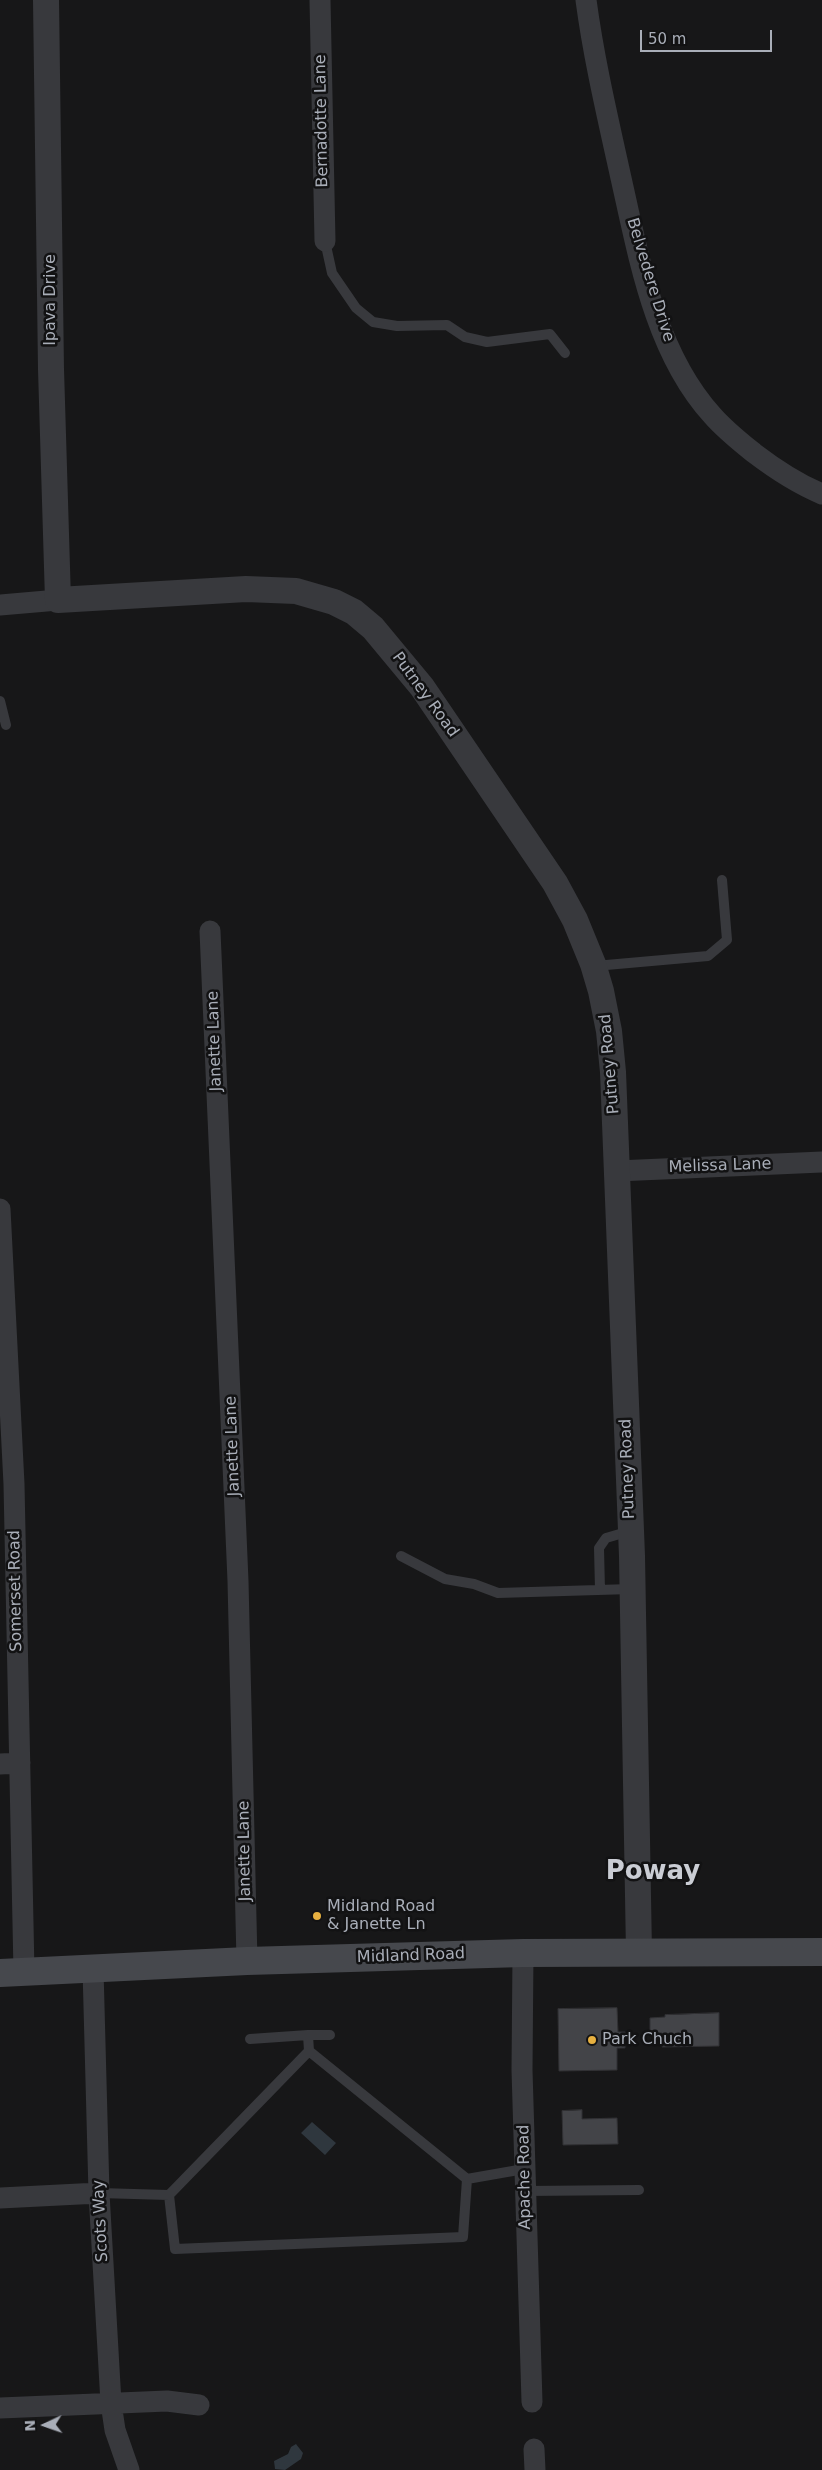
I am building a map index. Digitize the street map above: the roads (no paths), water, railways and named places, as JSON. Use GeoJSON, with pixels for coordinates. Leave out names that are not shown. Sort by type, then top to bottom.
{"type":"FeatureCollection","features":[{"type":"Feature","properties":{"kind":"main road","name":"Midland Road"},"geometry":{"type":"LineString","coordinates":[[12,1973],[247,1961],[523,1953],[822,1952]]}},
{"type":"Feature","properties":{"kind":"street","name":"Ipava Drive"},"geometry":{"type":"LineString","coordinates":[[46,0],[51,369],[58,600]]}},
{"type":"Feature","properties":{"kind":"street","name":"Bernadotte Lane"},"geometry":{"type":"LineString","coordinates":[[320,0],[325,241]]}},
{"type":"Feature","properties":{"kind":"street","name":"Belvedere Drive"},"geometry":{"type":"LineString","coordinates":[[586,0],[591,38],[629,215],[645,277],[669,346],[695,393],[729,432],[768,464],[822,494]]}},
{"type":"Feature","properties":{"kind":"street","name":"Putney Road"},"geometry":{"type":"LineString","coordinates":[[0,605],[58,600],[271,589],[314,595],[354,612],[384,640],[422,687],[550,876],[575,920],[594,966],[609,1032],[617,1170],[632,1589],[639,1952]]}},
{"type":"Feature","properties":{"kind":"street","name":"Janette Lane"},"geometry":{"type":"LineString","coordinates":[[210,932],[238,1581],[247,1961]]}},
{"type":"Feature","properties":{"kind":"street","name":"Melissa Lane"},"geometry":{"type":"LineString","coordinates":[[617,1170],[822,1162]]}},
{"type":"Feature","properties":{"kind":"street","name":"Somerset Road"},"geometry":{"type":"LineString","coordinates":[[0,1209],[14,1484],[10,1763],[12,1973]]}},
{"type":"Feature","properties":{"kind":"street","name":"Apache Road"},"geometry":{"type":"LineString","coordinates":[[523,1953],[524,2169],[532,2402]]}},
{"type":"Feature","properties":{"kind":"street","name":"Scots Way"},"geometry":{"type":"LineString","coordinates":[[93,1969],[99,2193],[111,2403],[115,2430],[130,2470]]}},
{"type":"Feature","properties":{"kind":"street"},"geometry":{"type":"LineString","coordinates":[[0,2198],[99,2193]]}},
{"type":"Feature","properties":{"kind":"street"},"geometry":{"type":"LineString","coordinates":[[0,2408],[167,2401],[199,2405]]}},
{"type":"Feature","properties":{"kind":"street"},"geometry":{"type":"LineString","coordinates":[[534,2449],[535,2470]]}},
{"type":"Feature","properties":{"kind":"lane"},"geometry":{"type":"LineString","coordinates":[[325,241],[332,272],[356,308],[373,322],[397,326],[447,325],[465,338],[487,342],[550,334],[565,353]]}},
{"type":"Feature","properties":{"kind":"lane"},"geometry":{"type":"LineString","coordinates":[[0,701],[6,725]]}},
{"type":"Feature","properties":{"kind":"lane"},"geometry":{"type":"LineString","coordinates":[[594,966],[708,956],[727,940],[722,880]]}},
{"type":"Feature","properties":{"kind":"lane"},"geometry":{"type":"LineString","coordinates":[[600,1590],[599,1548],[606,1538],[630,1531]]}},
{"type":"Feature","properties":{"kind":"lane"},"geometry":{"type":"LineString","coordinates":[[401,1556],[444,1579],[474,1584],[498,1593],[632,1589]]}},
{"type":"Feature","properties":{"kind":"lane"},"geometry":{"type":"LineString","coordinates":[[250,2039],[330,2035]]}},
{"type":"Feature","properties":{"kind":"lane"},"geometry":{"type":"LineString","coordinates":[[99,2193],[169,2195],[308,2051],[308,2036]]}},
{"type":"Feature","properties":{"kind":"lane"},"geometry":{"type":"LineString","coordinates":[[308,2051],[467,2179],[524,2169]]}},
{"type":"Feature","properties":{"kind":"lane"},"geometry":{"type":"LineString","coordinates":[[169,2195],[175,2249],[463,2237],[467,2179]]}},
{"type":"Feature","properties":{"kind":"lane"},"geometry":{"type":"LineString","coordinates":[[525,2192],[639,2190]]}},
{"type":"Feature","properties":{"kind":"place","name":"Midland Road & Janette Ln"},"geometry":{"type":"Point","coordinates":[317,1916]}},
{"type":"Feature","properties":{"kind":"place","name":"Park Chuch"},"geometry":{"type":"Point","coordinates":[592,2040]}},
{"type":"Feature","properties":{"kind":"district","name":"Poway"},"geometry":{"type":"Point","coordinates":[653,1872]}}]}
